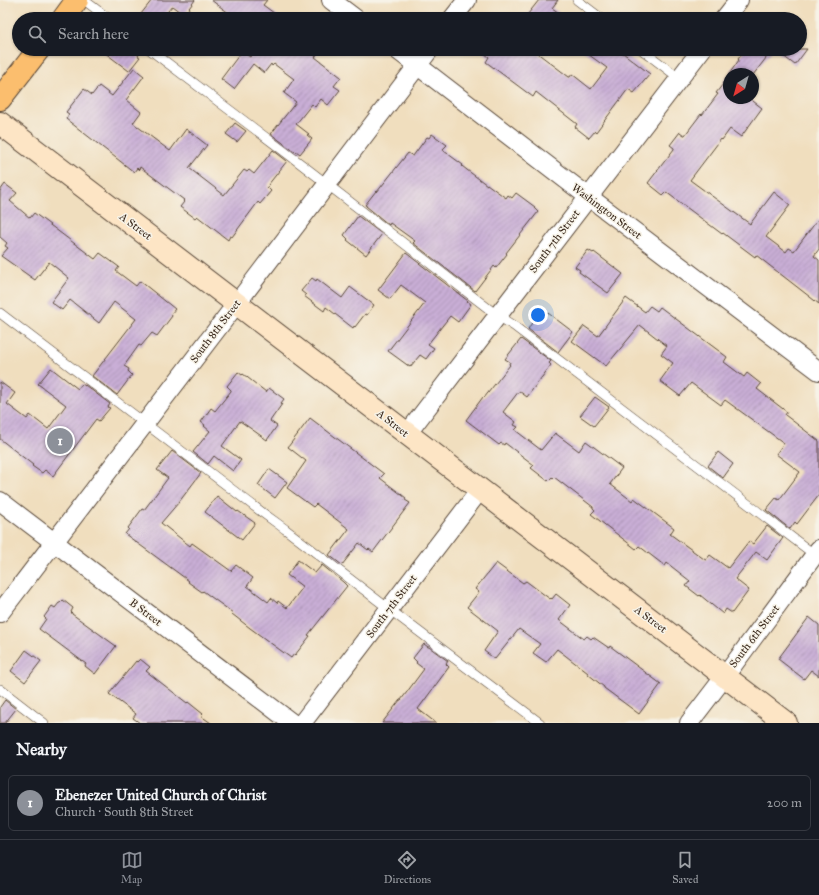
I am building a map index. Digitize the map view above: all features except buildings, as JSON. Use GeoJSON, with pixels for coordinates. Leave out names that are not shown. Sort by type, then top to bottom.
{"type":"FeatureCollection","features":[{"type":"Feature","properties":{"kind":"main road"},"geometry":{"type":"LineString","coordinates":[[68,12],[77,0]]}},
{"type":"Feature","properties":{"kind":"main road"},"geometry":{"type":"LineString","coordinates":[[0,99],[34,56]]}},
{"type":"Feature","properties":{"kind":"main road","name":"A Street"},"geometry":{"type":"LineString","coordinates":[[0,123],[786,723]]}},
{"type":"Feature","properties":{"kind":"street"},"geometry":{"type":"LineString","coordinates":[[331,0],[347,12]]}},
{"type":"Feature","properties":{"kind":"street"},"geometry":{"type":"LineString","coordinates":[[458,12],[467,0]]}},
{"type":"Feature","properties":{"kind":"street"},"geometry":{"type":"LineString","coordinates":[[730,12],[739,0]]}},
{"type":"Feature","properties":{"kind":"street","name":"Washington Street"},"geometry":{"type":"LineString","coordinates":[[406,56],[588,197],[819,371]]}},
{"type":"Feature","properties":{"kind":"street","name":"South 8th Street"},"geometry":{"type":"LineString","coordinates":[[0,613],[425,56]]}},
{"type":"Feature","properties":{"kind":"street","name":"South 7th Street"},"geometry":{"type":"LineString","coordinates":[[407,434],[696,56]]}},
{"type":"Feature","properties":{"kind":"street","name":"South 7th Street"},"geometry":{"type":"LineString","coordinates":[[302,723],[480,490]]}},
{"type":"Feature","properties":{"kind":"street","name":"B Street"},"geometry":{"type":"LineString","coordinates":[[0,501],[292,723]]}},
{"type":"Feature","properties":{"kind":"street","name":"South 6th Street"},"geometry":{"type":"LineString","coordinates":[[689,723],[817,552]]}},
{"type":"Feature","properties":{"kind":"lane"},"geometry":{"type":"LineString","coordinates":[[84,0],[100,12]]}},
{"type":"Feature","properties":{"kind":"lane"},"geometry":{"type":"LineString","coordinates":[[577,0],[593,12]]}},
{"type":"Feature","properties":{"kind":"lane"},"geometry":{"type":"LineString","coordinates":[[158,56],[498,316],[514,326],[817,552]]}},
{"type":"Feature","properties":{"kind":"lane"},"geometry":{"type":"LineString","coordinates":[[650,56],[679,78]]}},
{"type":"Feature","properties":{"kind":"lane"},"geometry":{"type":"LineString","coordinates":[[0,313],[540,723]]}},
{"type":"Feature","properties":{"kind":"lane"},"geometry":{"type":"LineString","coordinates":[[0,689],[44,723]]}},
{"type":"Feature","properties":{"kind":"place","name":"Ebenezer United Church of Christ"},"geometry":{"type":"Point","coordinates":[60,441]}}]}
